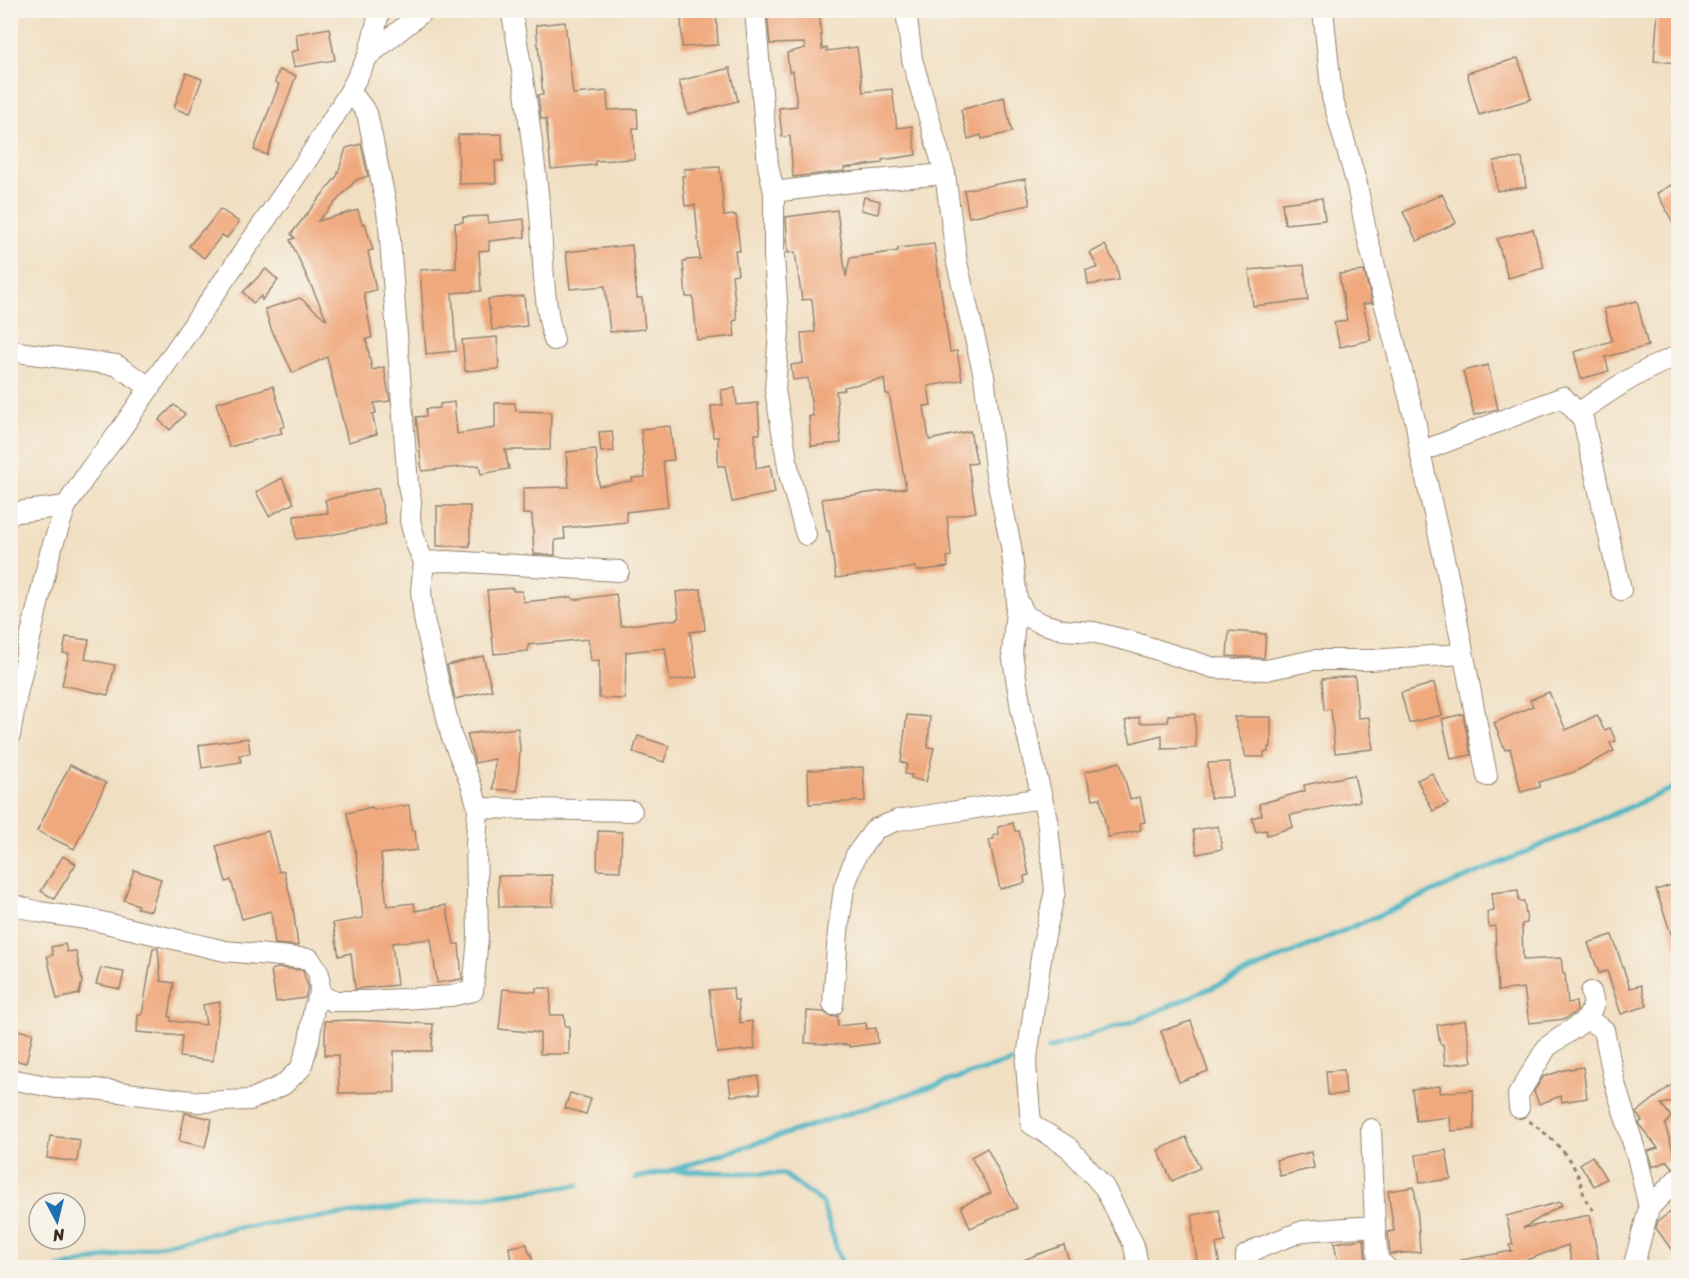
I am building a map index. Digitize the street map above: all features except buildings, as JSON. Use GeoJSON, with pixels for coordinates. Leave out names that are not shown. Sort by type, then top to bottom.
{"type":"FeatureCollection","features":[{"type":"Feature","properties":{"kind":"street"},"geometry":{"type":"LineString","coordinates":[[10,735],[14,694],[50,553],[66,506],[309,157],[350,91],[368,56],[380,10]]}},
{"type":"Feature","properties":{"kind":"street"},"geometry":{"type":"LineString","coordinates":[[368,56],[425,10]]}},
{"type":"Feature","properties":{"kind":"street"},"geometry":{"type":"LineString","coordinates":[[511,10],[520,52],[539,203],[549,320],[555,340]]}},
{"type":"Feature","properties":{"kind":"street"},"geometry":{"type":"LineString","coordinates":[[755,10],[768,165],[774,192],[774,257],[779,330],[775,390],[790,478],[806,535]]}},
{"type":"Feature","properties":{"kind":"street"},"geometry":{"type":"LineString","coordinates":[[906,10],[912,59],[945,174],[957,264],[984,376],[996,475],[1011,546],[1017,599],[1012,653],[1021,709],[1047,819],[1054,891],[1043,944],[1026,1065],[1031,1124],[1068,1147],[1104,1187],[1133,1243],[1140,1268]]}},
{"type":"Feature","properties":{"kind":"street"},"geometry":{"type":"LineString","coordinates":[[1323,10],[1332,97],[1362,205],[1367,236],[1416,424],[1419,452],[1452,594],[1487,776]]}},
{"type":"Feature","properties":{"kind":"street"},"geometry":{"type":"LineString","coordinates":[[320,994],[332,1001],[369,1001],[451,996],[473,991],[478,937],[477,808],[472,787],[451,735],[424,619],[421,591],[424,562],[416,544],[410,520],[411,501],[385,199],[367,113],[350,91]]}},
{"type":"Feature","properties":{"kind":"street"},"geometry":{"type":"LineString","coordinates":[[774,192],[945,174]]}},
{"type":"Feature","properties":{"kind":"street"},"geometry":{"type":"LineString","coordinates":[[10,351],[116,365],[150,387]]}},
{"type":"Feature","properties":{"kind":"street"},"geometry":{"type":"LineString","coordinates":[[1578,412],[1656,364],[1678,356]]}},
{"type":"Feature","properties":{"kind":"street"},"geometry":{"type":"LineString","coordinates":[[1419,452],[1563,397],[1583,419],[1622,590]]}},
{"type":"Feature","properties":{"kind":"street"},"geometry":{"type":"LineString","coordinates":[[10,513],[66,506]]}},
{"type":"Feature","properties":{"kind":"street"},"geometry":{"type":"LineString","coordinates":[[424,562],[447,561],[619,571]]}},
{"type":"Feature","properties":{"kind":"street"},"geometry":{"type":"LineString","coordinates":[[1017,599],[1026,616],[1040,623],[1064,630],[1093,632],[1133,642],[1214,668],[1266,670],[1314,660],[1370,660],[1463,654]]}},
{"type":"Feature","properties":{"kind":"street"},"geometry":{"type":"LineString","coordinates":[[833,1005],[838,932],[844,888],[856,855],[875,829],[898,820],[1042,798]]}},
{"type":"Feature","properties":{"kind":"street"},"geometry":{"type":"LineString","coordinates":[[477,808],[632,811]]}},
{"type":"Feature","properties":{"kind":"street"},"geometry":{"type":"LineString","coordinates":[[10,904],[39,912],[93,920],[225,951],[310,958],[319,975],[320,994],[314,1008],[309,1041],[301,1068],[283,1085],[249,1100],[199,1102],[95,1089],[57,1088],[10,1079]]}},
{"type":"Feature","properties":{"kind":"street"},"geometry":{"type":"LineString","coordinates":[[1519,1108],[1518,1095],[1547,1047],[1587,1018],[1594,1004],[1591,992]]}},
{"type":"Feature","properties":{"kind":"street"},"geometry":{"type":"LineString","coordinates":[[1587,1018],[1604,1030],[1614,1080],[1638,1160],[1649,1208],[1633,1268]]}},
{"type":"Feature","properties":{"kind":"street"},"geometry":{"type":"LineString","coordinates":[[1371,1130],[1378,1260],[1387,1268]]}},
{"type":"Feature","properties":{"kind":"street"},"geometry":{"type":"LineString","coordinates":[[1649,1208],[1678,1178]]}},
{"type":"Feature","properties":{"kind":"street"},"geometry":{"type":"LineString","coordinates":[[1246,1268],[1246,1255],[1303,1232],[1375,1226]]}},
{"type":"Feature","properties":{"kind":"path"},"geometry":{"type":"LineString","coordinates":[[1519,1108],[1525,1117],[1559,1146],[1569,1159],[1579,1176],[1583,1195],[1588,1205],[1595,1211]]}},
{"type":"Feature","properties":{"kind":"waterway"},"geometry":{"type":"LineString","coordinates":[[1049,1049],[1137,1020],[1678,786]]}},
{"type":"Feature","properties":{"kind":"waterway"},"geometry":{"type":"LineString","coordinates":[[636,1178],[670,1171],[1011,1061]]}},
{"type":"Feature","properties":{"kind":"waterway"},"geometry":{"type":"LineString","coordinates":[[676,1171],[783,1174],[822,1202],[843,1268]]}},
{"type":"Feature","properties":{"kind":"waterway"},"geometry":{"type":"LineString","coordinates":[[59,1268],[235,1228],[578,1185]]}}]}
